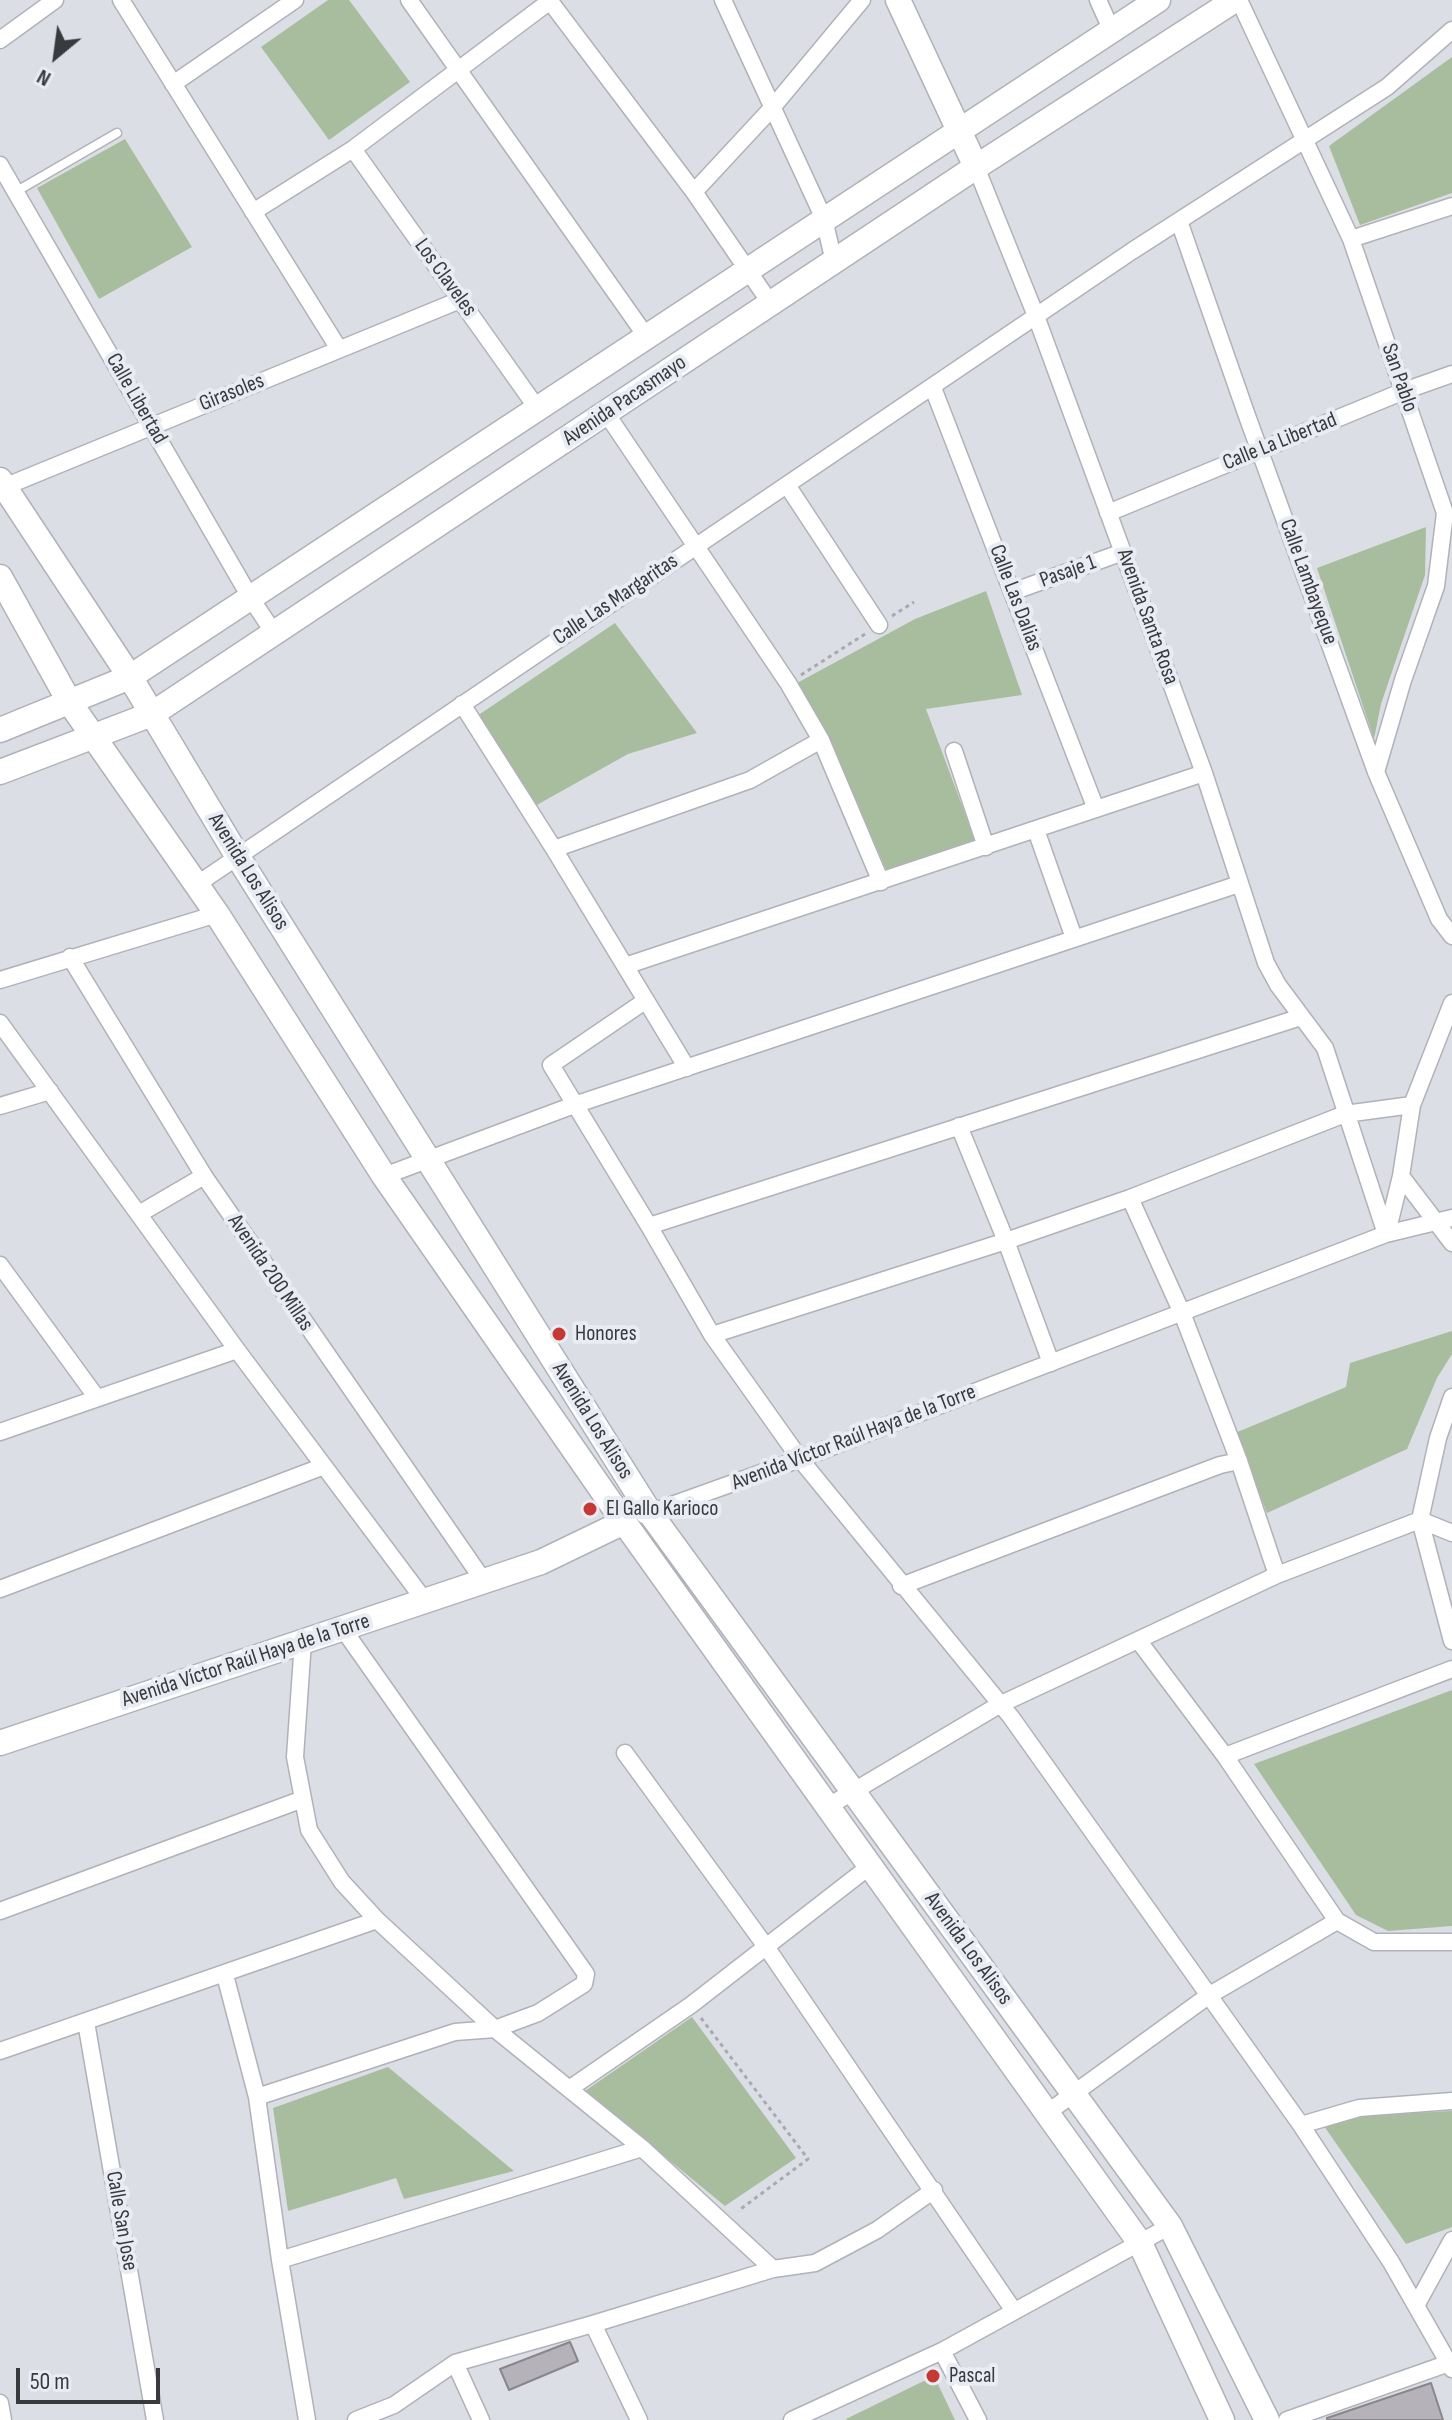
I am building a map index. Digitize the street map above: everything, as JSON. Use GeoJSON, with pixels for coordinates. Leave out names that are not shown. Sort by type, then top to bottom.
{"type":"FeatureCollection","features":[{"type":"Feature","properties":{"kind":"street"},"geometry":{"type":"LineString","coordinates":[[0,40],[55,0]]}},
{"type":"Feature","properties":{"kind":"street"},"geometry":{"type":"LineString","coordinates":[[121,0],[339,349]]}},
{"type":"Feature","properties":{"kind":"street"},"geometry":{"type":"LineString","coordinates":[[173,84],[295,0]]}},
{"type":"Feature","properties":{"kind":"street"},"geometry":{"type":"LineString","coordinates":[[409,0],[646,336]]}},
{"type":"Feature","properties":{"kind":"street"},"geometry":{"type":"LineString","coordinates":[[723,0],[824,219],[834,262]]}},
{"type":"Feature","properties":{"kind":"street"},"geometry":{"type":"LineString","coordinates":[[694,192],[772,108],[862,0]]}},
{"type":"Feature","properties":{"kind":"street","name":"Avenida Santa Rosa"},"geometry":{"type":"LineString","coordinates":[[898,0],[960,129],[1036,316],[1204,773],[1266,963],[1325,1048],[1386,1234]]}},
{"type":"Feature","properties":{"kind":"street"},"geometry":{"type":"LineString","coordinates":[[1098,0],[1111,29]]}},
{"type":"Feature","properties":{"kind":"street","name":"Avenida Pacasmayo"},"geometry":{"type":"LineString","coordinates":[[0,730],[130,677],[1158,0]]}},
{"type":"Feature","properties":{"kind":"street","name":"Avenida Pacasmayo"},"geometry":{"type":"LineString","coordinates":[[0,772],[152,714],[976,167],[1237,0]]}},
{"type":"Feature","properties":{"kind":"street","name":"San Pablo"},"geometry":{"type":"LineString","coordinates":[[1237,0],[1351,239],[1448,511],[1436,586],[1403,680],[1376,772]]}},
{"type":"Feature","properties":{"kind":"street"},"geometry":{"type":"LineString","coordinates":[[253,212],[353,149],[549,1],[694,192],[771,304]]}},
{"type":"Feature","properties":{"kind":"street","name":"Calle Las Margaritas"},"geometry":{"type":"LineString","coordinates":[[196,885],[1036,316],[1387,87],[1452,30]]}},
{"type":"Feature","properties":{"kind":"street","name":"Los Claveles"},"geometry":{"type":"LineString","coordinates":[[353,149],[537,408]]}},
{"type":"Feature","properties":{"kind":"street","name":"Calle Libertad"},"geometry":{"type":"LineString","coordinates":[[0,165],[250,597],[274,633]]}},
{"type":"Feature","properties":{"kind":"street"},"geometry":{"type":"LineString","coordinates":[[1351,239],[1452,206]]}},
{"type":"Feature","properties":{"kind":"street","name":"Calle Lambayeque"},"geometry":{"type":"LineString","coordinates":[[1179,221],[1376,772],[1439,919],[1452,936]]}},
{"type":"Feature","properties":{"kind":"street","name":"Girasoles"},"geometry":{"type":"LineString","coordinates":[[2,483],[152,426],[460,300]]}},
{"type":"Feature","properties":{"kind":"street","name":"Calle La Libertad"},"geometry":{"type":"LineString","coordinates":[[1108,513],[1452,374]]}},
{"type":"Feature","properties":{"kind":"street","name":"Calle Las Dalias"},"geometry":{"type":"LineString","coordinates":[[933,388],[1096,809]]}},
{"type":"Feature","properties":{"kind":"street"},"geometry":{"type":"LineString","coordinates":[[606,413],[788,683],[821,740],[881,882]]}},
{"type":"Feature","properties":{"kind":"street","name":"Avenida Los Alisos"},"geometry":{"type":"LineString","coordinates":[[2,483],[130,677],[238,857],[650,1513],[1170,2226],[1267,2420]]}},
{"type":"Feature","properties":{"kind":"street"},"geometry":{"type":"LineString","coordinates":[[787,485],[879,625]]}},
{"type":"Feature","properties":{"kind":"street","name":"Pasaje 1"},"geometry":{"type":"LineString","coordinates":[[1012,592],[1123,552]]}},
{"type":"Feature","properties":{"kind":"street","name":"Avenida Los Alisos"},"geometry":{"type":"LineString","coordinates":[[0,577],[70,703],[217,914],[384,1176],[624,1522],[1140,2243],[1222,2420]]}},
{"type":"Feature","properties":{"kind":"street"},"geometry":{"type":"LineString","coordinates":[[462,704],[687,1068]]}},
{"type":"Feature","properties":{"kind":"street"},"geometry":{"type":"LineString","coordinates":[[554,849],[750,780],[821,740]]}},
{"type":"Feature","properties":{"kind":"street"},"geometry":{"type":"LineString","coordinates":[[954,751],[986,847]]}},
{"type":"Feature","properties":{"kind":"street"},"geometry":{"type":"LineString","coordinates":[[625,966],[1204,773]]}},
{"type":"Feature","properties":{"kind":"street"},"geometry":{"type":"LineString","coordinates":[[1036,830],[1074,938]]}},
{"type":"Feature","properties":{"kind":"street"},"geometry":{"type":"LineString","coordinates":[[384,1176],[574,1105],[1239,884]]}},
{"type":"Feature","properties":{"kind":"street"},"geometry":{"type":"LineString","coordinates":[[0,980],[217,914]]}},
{"type":"Feature","properties":{"kind":"street","name":"Avenida 200 Millas"},"geometry":{"type":"LineString","coordinates":[[70,957],[204,1176],[483,1580]]}},
{"type":"Feature","properties":{"kind":"street"},"geometry":{"type":"LineString","coordinates":[[645,1001],[551,1065],[574,1105],[712,1335],[800,1459],[1011,1717],[1301,2125],[1417,2304],[1451,2365],[1287,2420]]}},
{"type":"Feature","properties":{"kind":"street"},"geometry":{"type":"LineString","coordinates":[[1386,1234],[1401,1176],[1412,1105],[1452,1003]]}},
{"type":"Feature","properties":{"kind":"street"},"geometry":{"type":"LineString","coordinates":[[649,1226],[1301,1017]]}},
{"type":"Feature","properties":{"kind":"street"},"geometry":{"type":"LineString","coordinates":[[0,1023],[237,1350],[425,1601]]}},
{"type":"Feature","properties":{"kind":"street"},"geometry":{"type":"LineString","coordinates":[[0,1106],[50,1091]]}},
{"type":"Feature","properties":{"kind":"street"},"geometry":{"type":"LineString","coordinates":[[712,1335],[1130,1198],[1345,1114],[1412,1105]]}},
{"type":"Feature","properties":{"kind":"street"},"geometry":{"type":"LineString","coordinates":[[959,1126],[1051,1363]]}},
{"type":"Feature","properties":{"kind":"street"},"geometry":{"type":"LineString","coordinates":[[139,1214],[204,1176]]}},
{"type":"Feature","properties":{"kind":"street"},"geometry":{"type":"LineString","coordinates":[[1401,1176],[1452,1243]]}},
{"type":"Feature","properties":{"kind":"street"},"geometry":{"type":"LineString","coordinates":[[1130,1198],[1182,1313],[1239,1461],[1277,1575]]}},
{"type":"Feature","properties":{"kind":"street","name":"Avenida Víctor Raúl Haya de la Torre"},"geometry":{"type":"LineString","coordinates":[[0,1743],[541,1562],[624,1522],[800,1459],[1386,1234],[1452,1218]]}},
{"type":"Feature","properties":{"kind":"street"},"geometry":{"type":"LineString","coordinates":[[0,1265],[97,1398]]}},
{"type":"Feature","properties":{"kind":"street"},"geometry":{"type":"LineString","coordinates":[[0,1432],[237,1350]]}},
{"type":"Feature","properties":{"kind":"street"},"geometry":{"type":"LineString","coordinates":[[1452,1397],[1438,1438],[1420,1520],[1452,1641]]}},
{"type":"Feature","properties":{"kind":"street"},"geometry":{"type":"LineString","coordinates":[[901,1586],[1205,1470],[1239,1461]]}},
{"type":"Feature","properties":{"kind":"street"},"geometry":{"type":"LineString","coordinates":[[0,1589],[324,1466]]}},
{"type":"Feature","properties":{"kind":"street"},"geometry":{"type":"LineString","coordinates":[[827,1807],[999,1705],[1277,1575],[1420,1520],[1452,1533]]}},
{"type":"Feature","properties":{"kind":"street"},"geometry":{"type":"LineString","coordinates":[[257,2097],[455,2032],[495,2029],[538,2013],[584,1984],[586,1974],[343,1629]]}},
{"type":"Feature","properties":{"kind":"street"},"geometry":{"type":"LineString","coordinates":[[1138,1640],[1225,1756],[1337,1921],[1374,1942],[1452,1942]]}},
{"type":"Feature","properties":{"kind":"street"},"geometry":{"type":"LineString","coordinates":[[303,1641],[295,1757],[309,1830],[342,1882],[377,1920],[495,2029],[642,2148],[773,2269]]}},
{"type":"Feature","properties":{"kind":"street"},"geometry":{"type":"LineString","coordinates":[[1225,1756],[1452,1669]]}},
{"type":"Feature","properties":{"kind":"street"},"geometry":{"type":"LineString","coordinates":[[625,1753],[767,1948],[1014,2311]]}},
{"type":"Feature","properties":{"kind":"street"},"geometry":{"type":"LineString","coordinates":[[0,1911],[303,1799]]}},
{"type":"Feature","properties":{"kind":"street"},"geometry":{"type":"LineString","coordinates":[[569,2089],[691,2005],[870,1866]]}},
{"type":"Feature","properties":{"kind":"street"},"geometry":{"type":"LineString","coordinates":[[0,2051],[377,1920]]}},
{"type":"Feature","properties":{"kind":"street"},"geometry":{"type":"LineString","coordinates":[[1047,2113],[1208,1996],[1337,1921]]}},
{"type":"Feature","properties":{"kind":"street"},"geometry":{"type":"LineString","coordinates":[[225,1975],[257,2097],[307,2420]]}},
{"type":"Feature","properties":{"kind":"street","name":"Calle San Jose"},"geometry":{"type":"LineString","coordinates":[[86,2022],[155,2420]]}},
{"type":"Feature","properties":{"kind":"street"},"geometry":{"type":"LineString","coordinates":[[1301,2125],[1359,2108],[1452,2101]]}},
{"type":"Feature","properties":{"kind":"street"},"geometry":{"type":"LineString","coordinates":[[280,2260],[642,2148]]}},
{"type":"Feature","properties":{"kind":"street"},"geometry":{"type":"LineString","coordinates":[[356,2420],[394,2405],[455,2363],[773,2269],[815,2263],[877,2230],[934,2190]]}},
{"type":"Feature","properties":{"kind":"street"},"geometry":{"type":"LineString","coordinates":[[798,2419],[942,2351],[1170,2226]]}},
{"type":"Feature","properties":{"kind":"street"},"geometry":{"type":"LineString","coordinates":[[1417,2304],[1452,2240]]}},
{"type":"Feature","properties":{"kind":"street"},"geometry":{"type":"LineString","coordinates":[[593,2324],[639,2420]]}},
{"type":"Feature","properties":{"kind":"street"},"geometry":{"type":"LineString","coordinates":[[942,2351],[978,2420]]}},
{"type":"Feature","properties":{"kind":"street"},"geometry":{"type":"LineString","coordinates":[[455,2363],[481,2420]]}},
{"type":"Feature","properties":{"kind":"street"},"geometry":{"type":"LineString","coordinates":[[0,2403],[3,2420]]}},
{"type":"Feature","properties":{"kind":"lane"},"geometry":{"type":"LineString","coordinates":[[17,191],[117,133]]}},
{"type":"Feature","properties":{"kind":"path"},"geometry":{"type":"LineString","coordinates":[[788,683],[914,602]]}},
{"type":"Feature","properties":{"kind":"path"},"geometry":{"type":"LineString","coordinates":[[691,2005],[808,2159],[722,2222]]}},
{"type":"Feature","properties":{"kind":"green space"},"geometry":{"type":"Polygon","coordinates":[[[328,0],[349,0],[410,82],[329,140],[261,47],[328,0]]]}},
{"type":"Feature","properties":{"kind":"green space"},"geometry":{"type":"Polygon","coordinates":[[[1452,57],[1452,193],[1360,225],[1329,146],[1452,57]]]}},
{"type":"Feature","properties":{"kind":"green space"},"geometry":{"type":"Polygon","coordinates":[[[125,139],[192,247],[99,299],[37,188],[125,139]]]}},
{"type":"Feature","properties":{"kind":"green space"},"geometry":{"type":"Polygon","coordinates":[[[1426,527],[1425,575],[1381,704],[1374,739],[1317,568],[1426,527]]]}},
{"type":"Feature","properties":{"kind":"green space"},"geometry":{"type":"Polygon","coordinates":[[[986,591],[1022,695],[926,709],[976,843],[888,874],[830,741],[797,683],[915,619],[986,591]]]}},
{"type":"Feature","properties":{"kind":"green space"},"geometry":{"type":"Polygon","coordinates":[[[615,623],[697,733],[628,754],[535,806],[477,716],[615,623]]]}},
{"type":"Feature","properties":{"kind":"green space"},"geometry":{"type":"Polygon","coordinates":[[[1452,1331],[1452,1354],[1437,1378],[1407,1449],[1267,1513],[1235,1433],[1346,1387],[1350,1363],[1452,1331]]]}},
{"type":"Feature","properties":{"kind":"green space"},"geometry":{"type":"Polygon","coordinates":[[[1452,1690],[1452,1926],[1388,1931],[1356,1915],[1254,1764],[1452,1690]]]}},
{"type":"Feature","properties":{"kind":"green space"},"geometry":{"type":"Polygon","coordinates":[[[692,2017],[796,2158],[725,2206],[585,2091],[692,2017]]]}},
{"type":"Feature","properties":{"kind":"green space"},"geometry":{"type":"Polygon","coordinates":[[[388,2067],[514,2171],[404,2199],[396,2178],[288,2211],[273,2108],[388,2067]]]}},
{"type":"Feature","properties":{"kind":"green space"},"geometry":{"type":"Polygon","coordinates":[[[1452,2111],[1452,2227],[1406,2244],[1324,2126],[1370,2115],[1452,2111]]]}},
{"type":"Feature","properties":{"kind":"green space"},"geometry":{"type":"Polygon","coordinates":[[[934,2376],[955,2420],[846,2419],[934,2376]]]}},
{"type":"Feature","properties":{"kind":"building"},"geometry":{"type":"Polygon","coordinates":[[[570,2342],[578,2361],[509,2390],[500,2369],[570,2342]]]}},
{"type":"Feature","properties":{"kind":"building"},"geometry":{"type":"Polygon","coordinates":[[[1431,2383],[1443,2420],[1327,2420],[1327,2418],[1431,2383]]]}},
{"type":"Feature","properties":{"kind":"place","name":"Honores"},"geometry":{"type":"Point","coordinates":[559,1334]}},
{"type":"Feature","properties":{"kind":"place","name":"El Gallo Karioco"},"geometry":{"type":"Point","coordinates":[590,1509]}},
{"type":"Feature","properties":{"kind":"place","name":"Pascal"},"geometry":{"type":"Point","coordinates":[933,2376]}}]}
